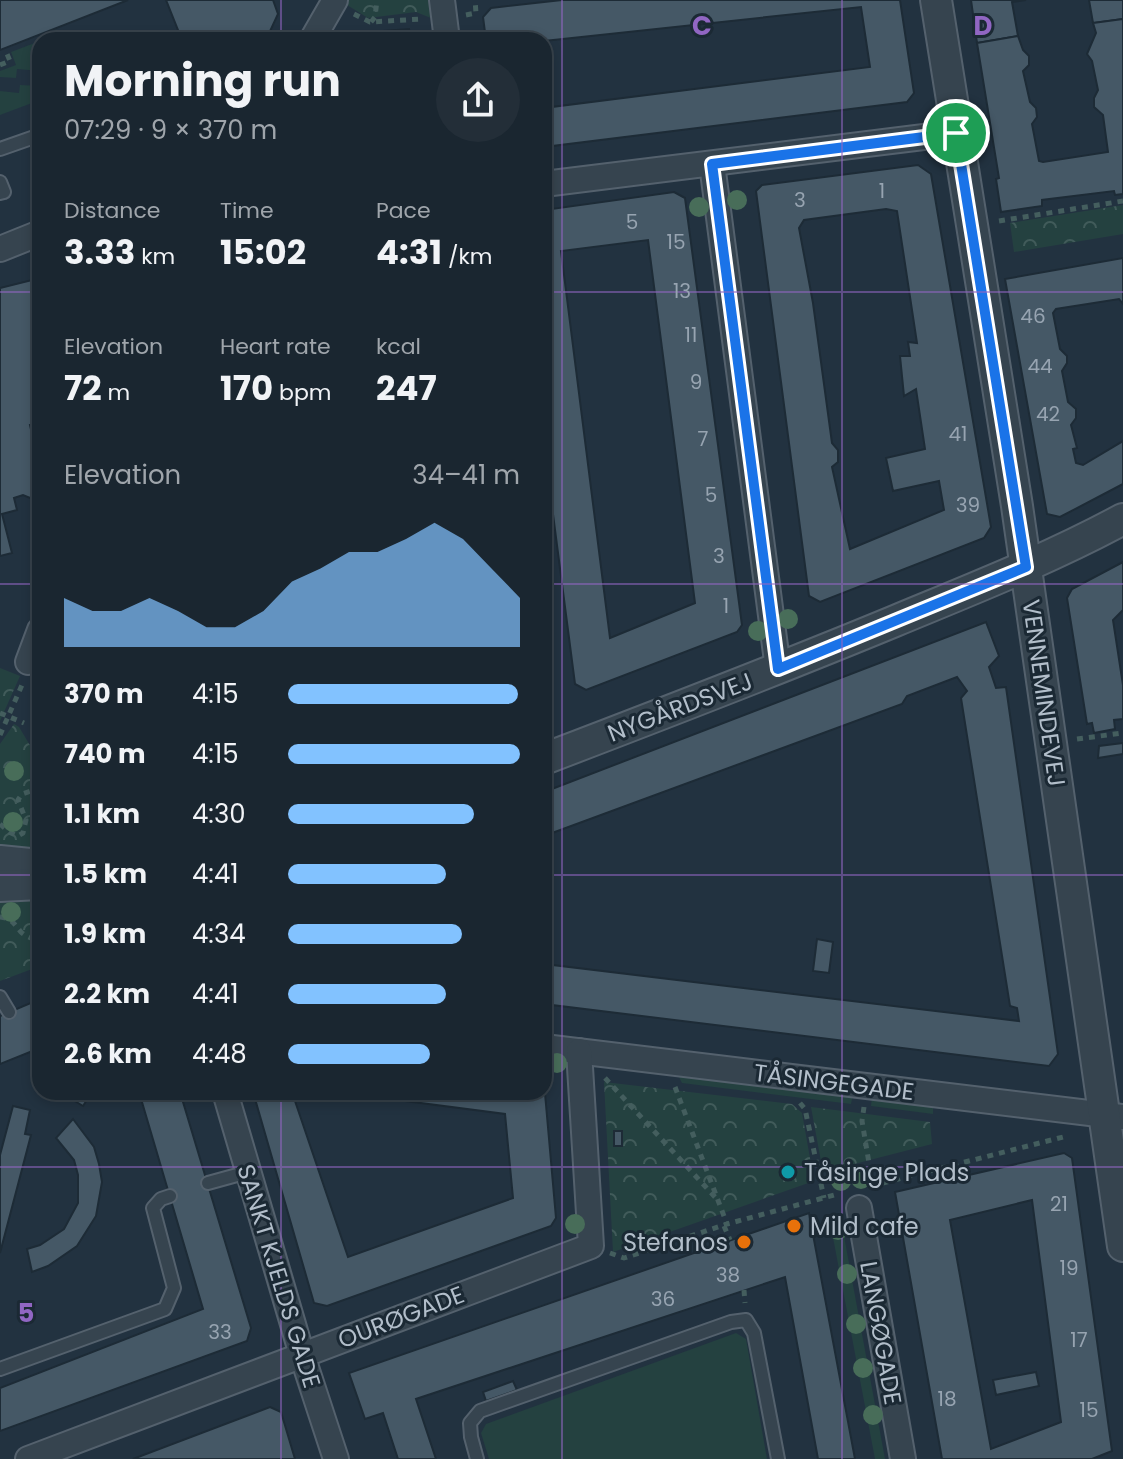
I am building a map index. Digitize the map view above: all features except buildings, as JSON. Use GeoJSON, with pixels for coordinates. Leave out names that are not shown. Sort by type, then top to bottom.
{"type":"FeatureCollection","features":[{"type":"Feature","properties":{"kind":"street","name":"VENNEMINDEVEJ"},"geometry":{"type":"LineString","coordinates":[[936,0],[1026,567],[1123,1246]]}},
{"type":"Feature","properties":{"kind":"street"},"geometry":{"type":"LineString","coordinates":[[317,32],[334,1]]}},
{"type":"Feature","properties":{"kind":"street"},"geometry":{"type":"LineString","coordinates":[[552,183],[956,133]]}},
{"type":"Feature","properties":{"kind":"street"},"geometry":{"type":"LineString","coordinates":[[712,164],[778,669]]}},
{"type":"Feature","properties":{"kind":"street"},"geometry":{"type":"LineString","coordinates":[[0,249],[32,236]]}},
{"type":"Feature","properties":{"kind":"street","name":"NYGÅRDSVEJ"},"geometry":{"type":"LineString","coordinates":[[552,756],[778,669],[1026,567],[1123,519]]}},
{"type":"Feature","properties":{"kind":"street"},"geometry":{"type":"LineString","coordinates":[[28,662],[32,651]]}},
{"type":"Feature","properties":{"kind":"street"},"geometry":{"type":"LineString","coordinates":[[0,861],[32,864]]}},
{"type":"Feature","properties":{"kind":"street"},"geometry":{"type":"LineString","coordinates":[[0,886],[32,884]]}},
{"type":"Feature","properties":{"kind":"street","name":"TÅSINGEGADE"},"geometry":{"type":"LineString","coordinates":[[552,1048],[1103,1115]]}},
{"type":"Feature","properties":{"kind":"street","name":"OURØGADE"},"geometry":{"type":"LineString","coordinates":[[28,1459],[591,1246],[579,1051]]}},
{"type":"Feature","properties":{"kind":"street","name":"SANKT KJELDS GADE"},"geometry":{"type":"LineString","coordinates":[[227,1100],[302,1355],[336,1459]]}},
{"type":"Feature","properties":{"kind":"street","name":"LANGØGADE"},"geometry":{"type":"LineString","coordinates":[[859,1208],[903,1459]]}},
{"type":"Feature","properties":{"kind":"lane"},"geometry":{"type":"LineString","coordinates":[[0,149],[32,138]]}},
{"type":"Feature","properties":{"kind":"lane"},"geometry":{"type":"LineString","coordinates":[[0,182],[4,192],[0,193]]}},
{"type":"Feature","properties":{"kind":"lane"},"geometry":{"type":"LineString","coordinates":[[0,997],[9,1012]]}},
{"type":"Feature","properties":{"kind":"lane"},"geometry":{"type":"LineString","coordinates":[[208,1183],[248,1172]]}},
{"type":"Feature","properties":{"kind":"lane"},"geometry":{"type":"LineString","coordinates":[[0,1369],[165,1309],[174,1288],[153,1208],[161,1199],[170,1196]]}},
{"type":"Feature","properties":{"kind":"lane"},"geometry":{"type":"LineString","coordinates":[[477,1459],[470,1423],[480,1411],[731,1322],[746,1320],[754,1333],[778,1459]]}},
{"type":"Feature","properties":{"kind":"path"},"geometry":{"type":"LineString","coordinates":[[370,22],[375,17],[377,0]]}},
{"type":"Feature","properties":{"kind":"path"},"geometry":{"type":"LineString","coordinates":[[334,1],[370,22],[416,18],[432,22],[476,13],[475,0]]}},
{"type":"Feature","properties":{"kind":"path"},"geometry":{"type":"LineString","coordinates":[[0,65],[10,61],[7,54]]}},
{"type":"Feature","properties":{"kind":"path"},"geometry":{"type":"LineString","coordinates":[[970,225],[1123,201]]}},
{"type":"Feature","properties":{"kind":"path"},"geometry":{"type":"LineString","coordinates":[[0,735],[25,679],[28,662]]}},
{"type":"Feature","properties":{"kind":"path"},"geometry":{"type":"LineString","coordinates":[[0,713],[24,723]]}},
{"type":"Feature","properties":{"kind":"path"},"geometry":{"type":"LineString","coordinates":[[1052,742],[1123,733]]}},
{"type":"Feature","properties":{"kind":"path"},"geometry":{"type":"LineString","coordinates":[[0,824],[18,836],[23,833],[26,820],[18,800],[22,794],[32,791]]}},
{"type":"Feature","properties":{"kind":"path"},"geometry":{"type":"LineString","coordinates":[[0,917],[6,917],[18,925],[22,933],[32,937]]}},
{"type":"Feature","properties":{"kind":"path"},"geometry":{"type":"LineString","coordinates":[[673,1063],[675,1086],[730,1240]]}},
{"type":"Feature","properties":{"kind":"path"},"geometry":{"type":"LineString","coordinates":[[603,1077],[718,1201]]}},
{"type":"Feature","properties":{"kind":"path"},"geometry":{"type":"LineString","coordinates":[[802,1078],[800,1102],[805,1109],[824,1198]]}},
{"type":"Feature","properties":{"kind":"path"},"geometry":{"type":"LineString","coordinates":[[859,1208],[874,1186],[862,1121],[865,1086]]}},
{"type":"Feature","properties":{"kind":"green space"},"geometry":{"type":"Polygon","coordinates":[[[346,0],[429,0],[431,18],[416,12],[368,18],[344,3],[346,0]]]}},
{"type":"Feature","properties":{"kind":"green space"},"geometry":{"type":"Polygon","coordinates":[[[32,44],[32,70],[17,69],[16,78],[0,77],[0,71],[16,65],[11,52],[32,44]]]}},
{"type":"Feature","properties":{"kind":"green space"},"geometry":{"type":"Polygon","coordinates":[[[20,85],[32,86],[32,103],[0,115],[0,91],[19,93],[20,85]]]}},
{"type":"Feature","properties":{"kind":"green space"},"geometry":{"type":"Polygon","coordinates":[[[1123,205],[1123,234],[1014,252],[1010,223],[1123,205]]]}},
{"type":"Feature","properties":{"kind":"green space"},"geometry":{"type":"Polygon","coordinates":[[[0,668],[20,676],[0,721],[0,668]]]}},
{"type":"Feature","properties":{"kind":"green space"},"geometry":{"type":"Polygon","coordinates":[[[14,724],[32,749],[32,855],[0,853],[0,744],[14,724]]]}},
{"type":"Feature","properties":{"kind":"green space"},"geometry":{"type":"Polygon","coordinates":[[[32,893],[32,969],[0,981],[0,895],[32,893]]]}},
{"type":"Feature","properties":{"kind":"green space"},"geometry":{"type":"Polygon","coordinates":[[[676,1071],[853,1094],[851,1104],[682,1083],[676,1071]]]}},
{"type":"Feature","properties":{"kind":"green space"},"geometry":{"type":"Polygon","coordinates":[[[604,1082],[792,1104],[802,1113],[814,1181],[613,1252],[604,1082]]]}},
{"type":"Feature","properties":{"kind":"green space"},"geometry":{"type":"Polygon","coordinates":[[[872,1096],[933,1104],[933,1114],[871,1106],[872,1096]]]}},
{"type":"Feature","properties":{"kind":"green space"},"geometry":{"type":"Polygon","coordinates":[[[811,1107],[930,1122],[932,1144],[823,1172],[811,1107]]]}},
{"type":"Feature","properties":{"kind":"green space"},"geometry":{"type":"Polygon","coordinates":[[[842,1225],[885,1459],[875,1459],[831,1227],[842,1225]]]}},
{"type":"Feature","properties":{"kind":"green space"},"geometry":{"type":"Polygon","coordinates":[[[736,1333],[746,1339],[767,1459],[489,1459],[481,1433],[486,1424],[736,1333]]]}},
{"type":"Feature","properties":{"kind":"place","name":"Tåsinge Plads"},"geometry":{"type":"Point","coordinates":[788,1172]}},
{"type":"Feature","properties":{"kind":"place","name":"Mild cafe"},"geometry":{"type":"Point","coordinates":[794,1226]}},
{"type":"Feature","properties":{"kind":"place","name":"Stefanos"},"geometry":{"type":"Point","coordinates":[744,1242]}},
{"type":"Feature","properties":{"kind":"route"},"geometry":{"type":"LineString","coordinates":[[956,133],[1026,567],[778,669],[712,164],[956,133]]}}]}
